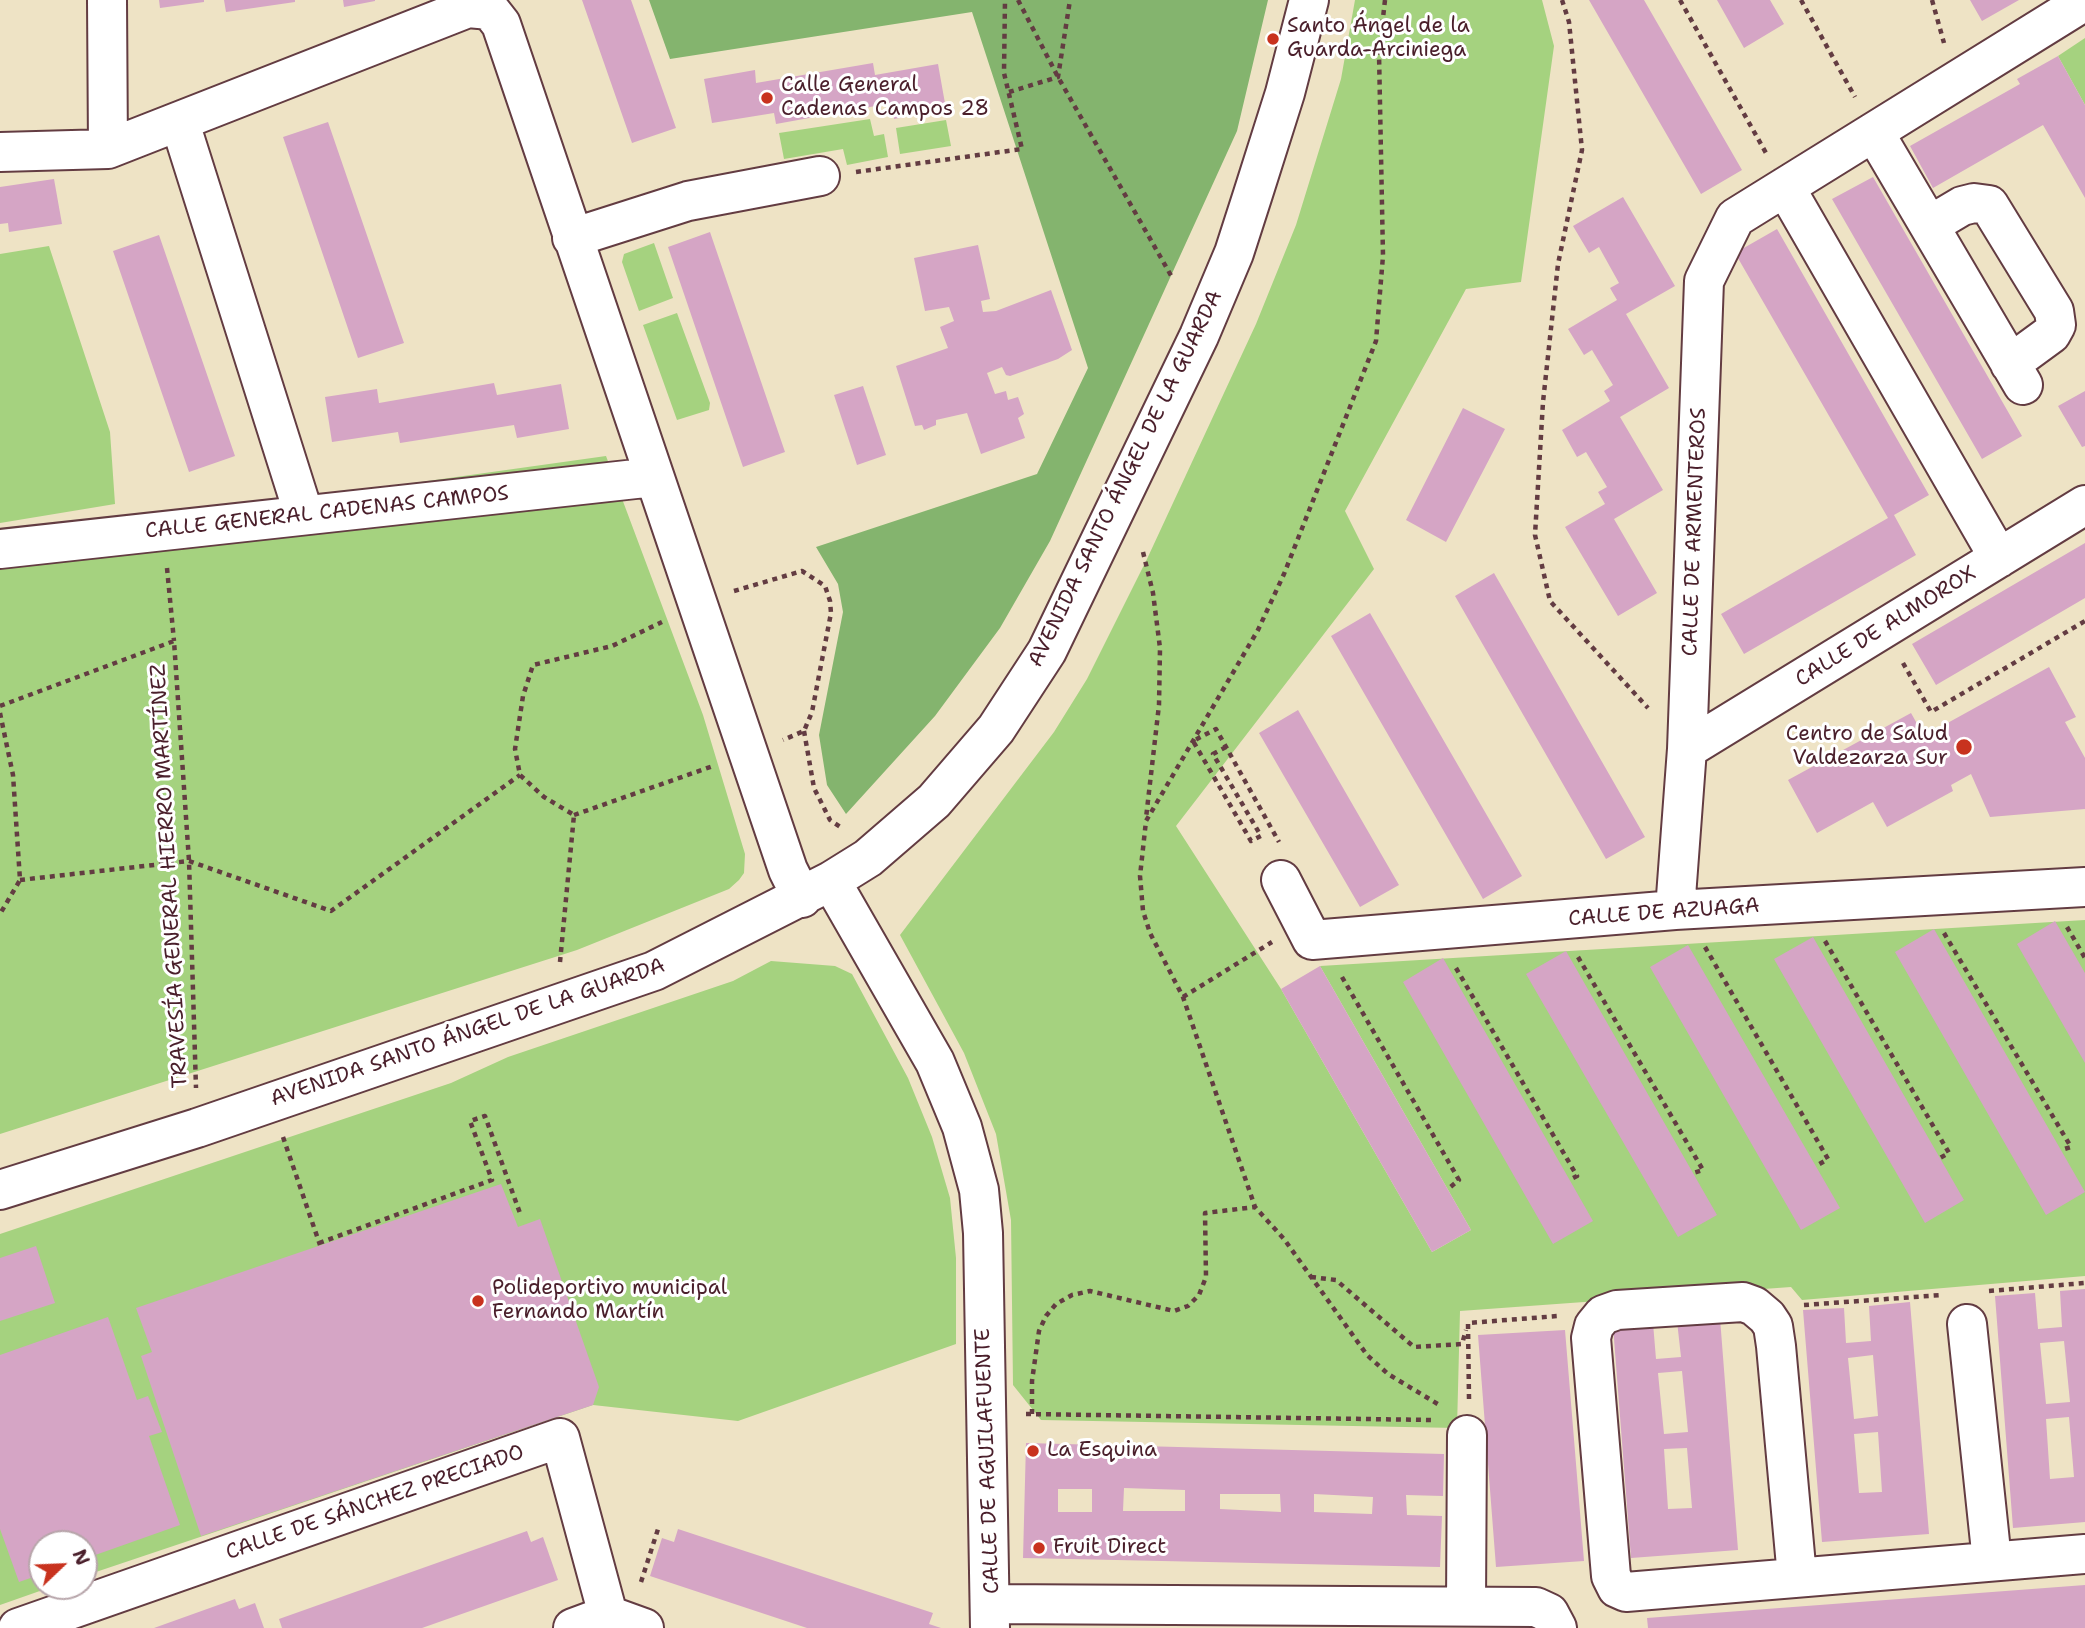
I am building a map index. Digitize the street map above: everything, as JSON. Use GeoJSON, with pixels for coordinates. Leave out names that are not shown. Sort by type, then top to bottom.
{"type":"FeatureCollection","features":[{"type":"Feature","properties":{"kind":"street"},"geometry":{"type":"LineString","coordinates":[[107,0],[108,149]]}},
{"type":"Feature","properties":{"kind":"street","name":"AVENIDA SANTO ÁNGEL DE LA GUARDA"},"geometry":{"type":"LineString","coordinates":[[0,1190],[197,1128],[654,971],[817,890],[888,843],[953,781],[996,730],[1047,651],[1199,336],[1234,253],[1285,93],[1309,0]]}},
{"type":"Feature","properties":{"kind":"street","name":"CALLE DE ARMENTEROS"},"geometry":{"type":"LineString","coordinates":[[1679,910],[1704,282],[1735,218],[2085,1]]}},
{"type":"Feature","properties":{"kind":"street"},"geometry":{"type":"LineString","coordinates":[[0,152],[108,149],[468,8],[498,5],[501,24],[572,238],[788,870],[817,890]]}},
{"type":"Feature","properties":{"kind":"street"},"geometry":{"type":"LineString","coordinates":[[180,123],[304,515]]}},
{"type":"Feature","properties":{"kind":"street"},"geometry":{"type":"LineString","coordinates":[[1874,132],[2017,375],[2051,334],[2056,325],[2054,312],[1989,205],[1974,203],[1962,206],[1930,225]]}},
{"type":"Feature","properties":{"kind":"street"},"geometry":{"type":"LineString","coordinates":[[572,238],[688,201],[820,176]]}},
{"type":"Feature","properties":{"kind":"street"},"geometry":{"type":"LineString","coordinates":[[1785,187],[1999,558]]}},
{"type":"Feature","properties":{"kind":"street","name":"CALLE GENERAL CADENAS CAMPOS"},"geometry":{"type":"LineString","coordinates":[[0,549],[654,477]]}},
{"type":"Feature","properties":{"kind":"street","name":"CALLE DE ALMOROX"},"geometry":{"type":"LineString","coordinates":[[1686,750],[2085,505]]}},
{"type":"Feature","properties":{"kind":"street"},"geometry":{"type":"LineString","coordinates":[[1275,864],[1311,931]]}},
{"type":"Feature","properties":{"kind":"street","name":"CALLE DE AZUAGA"},"geometry":{"type":"LineString","coordinates":[[1311,931],[1435,930],[1679,910],[2085,887]]}},
{"type":"Feature","properties":{"kind":"street","name":"CALLE DE AGUILAFUENTE"},"geometry":{"type":"LineString","coordinates":[[817,890],[935,1062],[962,1127],[979,1190],[983,1233],[990,1616],[1466,1605],[1536,1607],[1549,1613],[1557,1628]]}},
{"type":"Feature","properties":{"kind":"street"},"geometry":{"type":"LineString","coordinates":[[1797,1577],[1776,1346],[1773,1326],[1767,1317],[1755,1306],[1743,1302],[1617,1310],[1603,1315],[1594,1326],[1591,1338],[1611,1576],[1617,1588],[1626,1592],[2085,1554]]}},
{"type":"Feature","properties":{"kind":"street"},"geometry":{"type":"LineString","coordinates":[[1967,1324],[1992,1561]]}},
{"type":"Feature","properties":{"kind":"street"},"geometry":{"type":"LineString","coordinates":[[1466,1605],[1468,1428]]}},
{"type":"Feature","properties":{"kind":"street","name":"CALLE DE SÁNCHEZ PRECIADO"},"geometry":{"type":"LineString","coordinates":[[18,1628],[560,1438],[590,1621],[644,1628]]}},
{"type":"Feature","properties":{"kind":"path"},"geometry":{"type":"LineString","coordinates":[[820,176],[1022,149],[1004,73],[1005,0]]}},
{"type":"Feature","properties":{"kind":"path"},"geometry":{"type":"LineString","coordinates":[[1018,0],[1058,77],[1173,279]]}},
{"type":"Feature","properties":{"kind":"path"},"geometry":{"type":"LineString","coordinates":[[1058,77],[1070,0]]}},
{"type":"Feature","properties":{"kind":"path"},"geometry":{"type":"LineString","coordinates":[[1146,821],[1258,630],[1284,574],[1376,341],[1381,314],[1383,256],[1379,52],[1385,0]]}},
{"type":"Feature","properties":{"kind":"path"},"geometry":{"type":"LineString","coordinates":[[1562,0],[1569,23],[1582,150],[1559,264],[1543,402],[1535,536],[1550,601],[1686,750]]}},
{"type":"Feature","properties":{"kind":"path"},"geometry":{"type":"LineString","coordinates":[[1680,0],[1785,187]]}},
{"type":"Feature","properties":{"kind":"path"},"geometry":{"type":"LineString","coordinates":[[1801,0],[1874,132]]}},
{"type":"Feature","properties":{"kind":"path"},"geometry":{"type":"LineString","coordinates":[[1009,92],[1058,77]]}},
{"type":"Feature","properties":{"kind":"path"},"geometry":{"type":"LineString","coordinates":[[164,531],[174,640]]}},
{"type":"Feature","properties":{"kind":"path"},"geometry":{"type":"LineString","coordinates":[[1143,552],[1153,593],[1160,648],[1159,705],[1140,876],[1143,911],[1150,933],[1183,998],[1255,1206],[1367,1355],[1468,1428]]}},
{"type":"Feature","properties":{"kind":"path"},"geometry":{"type":"LineString","coordinates":[[727,593],[802,571],[825,586],[831,613],[812,712],[804,732],[814,788],[830,820],[849,833]]}},
{"type":"Feature","properties":{"kind":"path"},"geometry":{"type":"LineString","coordinates":[[574,815],[544,797],[520,775],[515,749],[523,695],[533,665],[611,646],[672,617]]}},
{"type":"Feature","properties":{"kind":"path"},"geometry":{"type":"LineString","coordinates":[[1883,629],[1931,712],[2085,621]]}},
{"type":"Feature","properties":{"kind":"path","name":"TRAVESÍA GENERAL HIERRO MARTÍNEZ"},"geometry":{"type":"LineString","coordinates":[[0,706],[174,640],[189,862],[197,1128]]}},
{"type":"Feature","properties":{"kind":"path"},"geometry":{"type":"LineString","coordinates":[[0,713],[13,775],[20,880],[0,914]]}},
{"type":"Feature","properties":{"kind":"path"},"geometry":{"type":"LineString","coordinates":[[1192,741],[1216,729],[1280,842],[1275,864]]}},
{"type":"Feature","properties":{"kind":"path"},"geometry":{"type":"LineString","coordinates":[[574,815],[804,732]]}},
{"type":"Feature","properties":{"kind":"path"},"geometry":{"type":"LineString","coordinates":[[1192,741],[1251,842],[1261,836],[1213,754],[1226,747]]}},
{"type":"Feature","properties":{"kind":"path"},"geometry":{"type":"LineString","coordinates":[[20,880],[189,862],[331,911],[520,775]]}},
{"type":"Feature","properties":{"kind":"path"},"geometry":{"type":"LineString","coordinates":[[557,1004],[574,815]]}},
{"type":"Feature","properties":{"kind":"path"},"geometry":{"type":"LineString","coordinates":[[1922,897],[2071,1147],[2061,1150]]}},
{"type":"Feature","properties":{"kind":"path"},"geometry":{"type":"LineString","coordinates":[[1803,904],[1949,1153],[1940,1158]]}},
{"type":"Feature","properties":{"kind":"path"},"geometry":{"type":"LineString","coordinates":[[1679,910],[1828,1159],[1816,1166]]}},
{"type":"Feature","properties":{"kind":"path"},"geometry":{"type":"LineString","coordinates":[[1556,920],[1703,1170],[1693,1173]]}},
{"type":"Feature","properties":{"kind":"path"},"geometry":{"type":"LineString","coordinates":[[1435,930],[1577,1177],[1569,1180]]}},
{"type":"Feature","properties":{"kind":"path"},"geometry":{"type":"LineString","coordinates":[[1183,998],[1311,931],[1459,1180],[1448,1189]]}},
{"type":"Feature","properties":{"kind":"path"},"geometry":{"type":"LineString","coordinates":[[281,1132],[320,1245],[492,1180],[470,1121],[485,1116],[521,1216]]}},
{"type":"Feature","properties":{"kind":"path"},"geometry":{"type":"LineString","coordinates":[[1032,1414],[1032,1381],[1039,1331],[1056,1304],[1072,1295],[1090,1291],[1174,1311],[1188,1306],[1199,1295],[1206,1277],[1205,1213],[1255,1206]]}},
{"type":"Feature","properties":{"kind":"path"},"geometry":{"type":"LineString","coordinates":[[1310,1277],[1336,1280],[1414,1347],[1462,1344],[1468,1323]]}},
{"type":"Feature","properties":{"kind":"path"},"geometry":{"type":"LineString","coordinates":[[1468,1323],[1563,1315]]}},
{"type":"Feature","properties":{"kind":"path"},"geometry":{"type":"LineString","coordinates":[[1468,1323],[1468,1428]]}},
{"type":"Feature","properties":{"kind":"path"},"geometry":{"type":"LineString","coordinates":[[1020,1414],[1468,1428]]}},
{"type":"Feature","properties":{"kind":"path"},"geometry":{"type":"LineString","coordinates":[[644,1574],[659,1526]]}},
{"type":"Feature","properties":{"kind":"green space"},"geometry":{"type":"Polygon","coordinates":[[[649,0],[1268,0],[1237,131],[1050,541],[1000,628],[935,716],[846,814],[827,785],[819,735],[843,612],[838,584],[816,547],[1037,474],[1088,368],[972,12],[670,59],[649,0]]]}},
{"type":"Feature","properties":{"kind":"green space"},"geometry":{"type":"Polygon","coordinates":[[[1355,0],[1542,0],[1554,46],[1521,282],[1466,289],[1345,511],[1374,569],[1176,826],[1281,989],[1432,1252],[1471,1230],[1320,966],[2085,920],[2085,1276],[1802,1300],[1791,1287],[1460,1311],[1457,1428],[1041,1420],[1013,1385],[1011,1220],[996,1134],[964,1053],[900,935],[1054,732],[1087,679],[1147,559],[1256,324],[1296,225],[1341,79],[1355,0]]]}},
{"type":"Feature","properties":{"kind":"green space"},"geometry":{"type":"Polygon","coordinates":[[[2085,38],[2085,105],[2058,56],[2085,38]]]}},
{"type":"Feature","properties":{"kind":"green space"},"geometry":{"type":"Polygon","coordinates":[[[870,119],[874,136],[884,134],[888,157],[847,165],[843,149],[784,159],[779,133],[870,119]]]}},
{"type":"Feature","properties":{"kind":"green space"},"geometry":{"type":"Polygon","coordinates":[[[946,120],[951,146],[900,154],[896,128],[946,120]]]}},
{"type":"Feature","properties":{"kind":"green space"},"geometry":{"type":"Polygon","coordinates":[[[654,243],[673,298],[639,311],[622,262],[624,254],[654,243]]]}},
{"type":"Feature","properties":{"kind":"green space"},"geometry":{"type":"Polygon","coordinates":[[[49,246],[110,432],[115,504],[0,523],[0,254],[49,246]]]}},
{"type":"Feature","properties":{"kind":"green space"},"geometry":{"type":"Polygon","coordinates":[[[677,313],[710,403],[709,410],[677,420],[643,325],[677,313]]]}},
{"type":"Feature","properties":{"kind":"green space"},"geometry":{"type":"Polygon","coordinates":[[[606,456],[703,715],[745,854],[744,873],[739,880],[729,889],[577,950],[0,1134],[0,541],[606,456]]]}},
{"type":"Feature","properties":{"kind":"green space","name":"Polideportivo municipal Fernando Martín"},"geometry":{"type":"Polygon","coordinates":[[[771,961],[835,966],[852,974],[908,1078],[932,1137],[950,1198],[956,1258],[956,1344],[738,1421],[593,1405],[98,1571],[98,1530],[28,1530],[28,1595],[0,1605],[0,1234],[451,1083],[508,1057],[733,981],[771,961]]]}},
{"type":"Feature","properties":{"kind":"building"},"geometry":{"type":"Polygon","coordinates":[[[159,0],[204,0],[204,2],[160,8],[159,0]]]}},
{"type":"Feature","properties":{"kind":"building"},"geometry":{"type":"Polygon","coordinates":[[[224,0],[295,0],[295,2],[226,12],[224,0]]]}},
{"type":"Feature","properties":{"kind":"building"},"geometry":{"type":"Polygon","coordinates":[[[343,0],[375,0],[375,1],[344,7],[343,0]]]}},
{"type":"Feature","properties":{"kind":"building"},"geometry":{"type":"Polygon","coordinates":[[[582,0],[631,0],[676,128],[632,143],[582,0]]]}},
{"type":"Feature","properties":{"kind":"building"},"geometry":{"type":"Polygon","coordinates":[[[1589,0],[1644,0],[1742,170],[1701,194],[1589,0]]]}},
{"type":"Feature","properties":{"kind":"building"},"geometry":{"type":"Polygon","coordinates":[[[1717,0],[1770,0],[1784,24],[1744,48],[1717,0]]]}},
{"type":"Feature","properties":{"kind":"building"},"geometry":{"type":"Polygon","coordinates":[[[1970,0],[2019,0],[1982,21],[1970,0]]]}},
{"type":"Feature","properties":{"kind":"building"},"geometry":{"type":"Polygon","coordinates":[[[2058,56],[2085,105],[2085,198],[2043,125],[1933,188],[1910,146],[2020,84],[2017,79],[2058,56]]]}},
{"type":"Feature","properties":{"kind":"building"},"geometry":{"type":"Polygon","coordinates":[[[873,63],[875,75],[938,64],[946,109],[894,119],[892,103],[776,124],[774,113],[712,123],[704,79],[755,70],[756,83],[873,63]]]}},
{"type":"Feature","properties":{"kind":"building"},"geometry":{"type":"Polygon","coordinates":[[[328,122],[404,343],[358,358],[283,137],[328,122]]]}},
{"type":"Feature","properties":{"kind":"building"},"geometry":{"type":"Polygon","coordinates":[[[1873,177],[2022,436],[1982,459],[1832,199],[1873,177]]]}},
{"type":"Feature","properties":{"kind":"building"},"geometry":{"type":"Polygon","coordinates":[[[54,179],[62,224],[9,232],[8,223],[0,224],[0,187],[54,179]]]}},
{"type":"Feature","properties":{"kind":"building"},"geometry":{"type":"Polygon","coordinates":[[[1623,197],[1675,286],[1626,314],[1669,388],[1620,417],[1663,490],[1614,519],[1657,593],[1618,616],[1565,527],[1605,504],[1598,492],[1607,487],[1586,452],[1577,457],[1562,430],[1610,401],[1604,391],[1613,385],[1592,350],[1584,355],[1568,329],[1617,300],[1610,288],[1619,283],[1599,247],[1589,253],[1573,226],[1623,197]]]}},
{"type":"Feature","properties":{"kind":"building"},"geometry":{"type":"Polygon","coordinates":[[[1777,229],[1929,495],[1894,515],[1916,555],[1744,654],[1721,614],[1888,518],[1735,253],[1777,229]]]}},
{"type":"Feature","properties":{"kind":"building"},"geometry":{"type":"Polygon","coordinates":[[[710,232],[785,452],[743,467],[668,247],[710,232]]]}},
{"type":"Feature","properties":{"kind":"building"},"geometry":{"type":"Polygon","coordinates":[[[159,235],[235,456],[189,472],[113,251],[159,235]]]}},
{"type":"Feature","properties":{"kind":"building"},"geometry":{"type":"Polygon","coordinates":[[[978,245],[990,299],[981,301],[983,312],[996,311],[1051,290],[1072,350],[1058,359],[1010,376],[1006,375],[1002,367],[987,373],[995,394],[1006,391],[1008,400],[1018,397],[1024,414],[1018,418],[1025,438],[981,454],[967,413],[936,420],[936,425],[924,430],[922,425],[915,426],[896,366],[948,348],[940,327],[954,321],[949,307],[925,311],[914,258],[978,245]]]}},
{"type":"Feature","properties":{"kind":"building"},"geometry":{"type":"Polygon","coordinates":[[[494,383],[497,395],[561,384],[569,429],[517,438],[514,425],[400,443],[398,432],[332,442],[325,397],[377,389],[379,403],[494,383]]]}},
{"type":"Feature","properties":{"kind":"building"},"geometry":{"type":"Polygon","coordinates":[[[863,386],[886,455],[857,465],[834,395],[863,386]]]}},
{"type":"Feature","properties":{"kind":"building"},"geometry":{"type":"Polygon","coordinates":[[[2085,391],[2085,446],[2082,447],[2058,406],[2085,391]]]}},
{"type":"Feature","properties":{"kind":"building"},"geometry":{"type":"Polygon","coordinates":[[[1463,408],[1505,429],[1446,542],[1406,520],[1463,408]]]}},
{"type":"Feature","properties":{"kind":"building"},"geometry":{"type":"Polygon","coordinates":[[[2085,543],[2085,598],[1936,685],[1912,644],[2085,543]]]}},
{"type":"Feature","properties":{"kind":"building"},"geometry":{"type":"Polygon","coordinates":[[[1494,573],[1645,837],[1606,859],[1455,596],[1494,573]]]}},
{"type":"Feature","properties":{"kind":"building"},"geometry":{"type":"Polygon","coordinates":[[[1370,613],[1522,876],[1483,899],[1331,636],[1370,613]]]}},
{"type":"Feature","properties":{"kind":"building","name":"Centro de Salud Valdezarza Sur"},"geometry":{"type":"Polygon","coordinates":[[[2049,667],[2076,717],[2065,722],[2085,758],[2085,809],[1990,817],[1971,774],[1951,785],[1953,791],[1887,827],[1873,802],[1817,833],[1788,780],[1911,713],[1924,736],[2049,667]]]}},
{"type":"Feature","properties":{"kind":"building"},"geometry":{"type":"Polygon","coordinates":[[[1298,710],[1399,885],[1360,907],[1259,733],[1298,710]]]}},
{"type":"Feature","properties":{"kind":"building"},"geometry":{"type":"Polygon","coordinates":[[[2055,921],[2085,973],[2085,1063],[2017,944],[2055,921]]]}},
{"type":"Feature","properties":{"kind":"building"},"geometry":{"type":"Polygon","coordinates":[[[1934,929],[2085,1192],[2046,1215],[1895,952],[1934,929]]]}},
{"type":"Feature","properties":{"kind":"building"},"geometry":{"type":"Polygon","coordinates":[[[1813,937],[1964,1200],[1925,1223],[1774,959],[1813,937]]]}},
{"type":"Feature","properties":{"kind":"building"},"geometry":{"type":"Polygon","coordinates":[[[1688,945],[1840,1208],[1801,1230],[1650,967],[1688,945]]]}},
{"type":"Feature","properties":{"kind":"building"},"geometry":{"type":"Polygon","coordinates":[[[1566,951],[1717,1215],[1678,1237],[1526,974],[1566,951]]]}},
{"type":"Feature","properties":{"kind":"building"},"geometry":{"type":"Polygon","coordinates":[[[1443,958],[1593,1221],[1553,1244],[1403,982],[1443,958]]]}},
{"type":"Feature","properties":{"kind":"building"},"geometry":{"type":"Polygon","coordinates":[[[1320,966],[1471,1230],[1432,1252],[1281,989],[1320,966]]]}},
{"type":"Feature","properties":{"kind":"building"},"geometry":{"type":"Polygon","coordinates":[[[501,1184],[518,1227],[540,1219],[599,1387],[593,1405],[201,1536],[141,1356],[152,1352],[136,1308],[501,1184]]]}},
{"type":"Feature","properties":{"kind":"building"},"geometry":{"type":"Polygon","coordinates":[[[36,1246],[55,1303],[0,1321],[0,1258],[36,1246]]]}},
{"type":"Feature","properties":{"kind":"building"},"geometry":{"type":"Polygon","coordinates":[[[2085,1289],[2085,1522],[2013,1528],[1995,1296],[2035,1293],[2038,1329],[2062,1327],[2060,1291],[2085,1289]],[[2064,1341],[2040,1343],[2046,1404],[2070,1402],[2064,1341]],[[2069,1417],[2046,1419],[2050,1479],[2074,1477],[2069,1417]]]}},
{"type":"Feature","properties":{"kind":"building"},"geometry":{"type":"Polygon","coordinates":[[[1910,1302],[1929,1534],[1822,1542],[1803,1310],[1844,1308],[1846,1343],[1871,1341],[1869,1306],[1910,1302]],[[1873,1355],[1848,1358],[1854,1419],[1878,1416],[1873,1355]],[[1878,1432],[1854,1434],[1859,1493],[1882,1492],[1878,1432]]]}},
{"type":"Feature","properties":{"kind":"building"},"geometry":{"type":"Polygon","coordinates":[[[108,1317],[137,1400],[148,1396],[162,1432],[149,1436],[180,1525],[98,1554],[98,1530],[28,1530],[28,1579],[19,1582],[0,1529],[0,1355],[108,1317]]]}},
{"type":"Feature","properties":{"kind":"building"},"geometry":{"type":"Polygon","coordinates":[[[1720,1318],[1738,1550],[1631,1558],[1613,1326],[1653,1323],[1656,1359],[1681,1357],[1677,1321],[1720,1318]],[[1682,1371],[1658,1373],[1664,1434],[1688,1432],[1682,1371]],[[1687,1448],[1664,1449],[1668,1509],[1692,1508],[1687,1448]]]}},
{"type":"Feature","properties":{"kind":"building"},"geometry":{"type":"Polygon","coordinates":[[[1565,1330],[1584,1561],[1496,1567],[1478,1335],[1565,1330]]]}},
{"type":"Feature","properties":{"kind":"building"},"geometry":{"type":"Polygon","coordinates":[[[1026,1443],[1444,1454],[1443,1496],[1406,1495],[1407,1515],[1442,1516],[1440,1567],[1023,1558],[1026,1443]],[[1124,1488],[1123,1511],[1185,1511],[1185,1490],[1124,1488]],[[1058,1489],[1058,1512],[1092,1512],[1092,1489],[1058,1489]],[[1220,1494],[1220,1509],[1281,1512],[1280,1494],[1220,1494]],[[1314,1494],[1314,1512],[1372,1514],[1373,1497],[1314,1494]]]}},
{"type":"Feature","properties":{"kind":"building"},"geometry":{"type":"Polygon","coordinates":[[[678,1529],[933,1613],[929,1624],[941,1628],[807,1628],[650,1576],[662,1538],[674,1542],[678,1529]]]}},
{"type":"Feature","properties":{"kind":"building"},"geometry":{"type":"Polygon","coordinates":[[[527,1531],[531,1542],[543,1537],[558,1580],[422,1628],[282,1628],[279,1619],[527,1531]]]}},
{"type":"Feature","properties":{"kind":"building"},"geometry":{"type":"Polygon","coordinates":[[[2085,1585],[2085,1628],[1648,1628],[1647,1618],[2085,1585]]]}},
{"type":"Feature","properties":{"kind":"building"},"geometry":{"type":"Polygon","coordinates":[[[235,1599],[239,1609],[255,1603],[264,1628],[154,1628],[235,1599]]]}},
{"type":"Feature","properties":{"kind":"place","name":"Santo Ángel de la Guarda-Arciniega"},"geometry":{"type":"Point","coordinates":[1273,39]}},
{"type":"Feature","properties":{"kind":"place","name":"Calle General Cadenas Campos 28"},"geometry":{"type":"Point","coordinates":[767,98]}},
{"type":"Feature","properties":{"kind":"place","name":"Centro de Salud Valdezarza Sur"},"geometry":{"type":"Point","coordinates":[1964,747]}},
{"type":"Feature","properties":{"kind":"place","name":"Polideportivo municipal Fernando Martín"},"geometry":{"type":"Point","coordinates":[478,1301]}},
{"type":"Feature","properties":{"kind":"place","name":"La Esquina"},"geometry":{"type":"Point","coordinates":[1033,1451]}},
{"type":"Feature","properties":{"kind":"place","name":"Fruit Direct"},"geometry":{"type":"Point","coordinates":[1039,1548]}}]}
